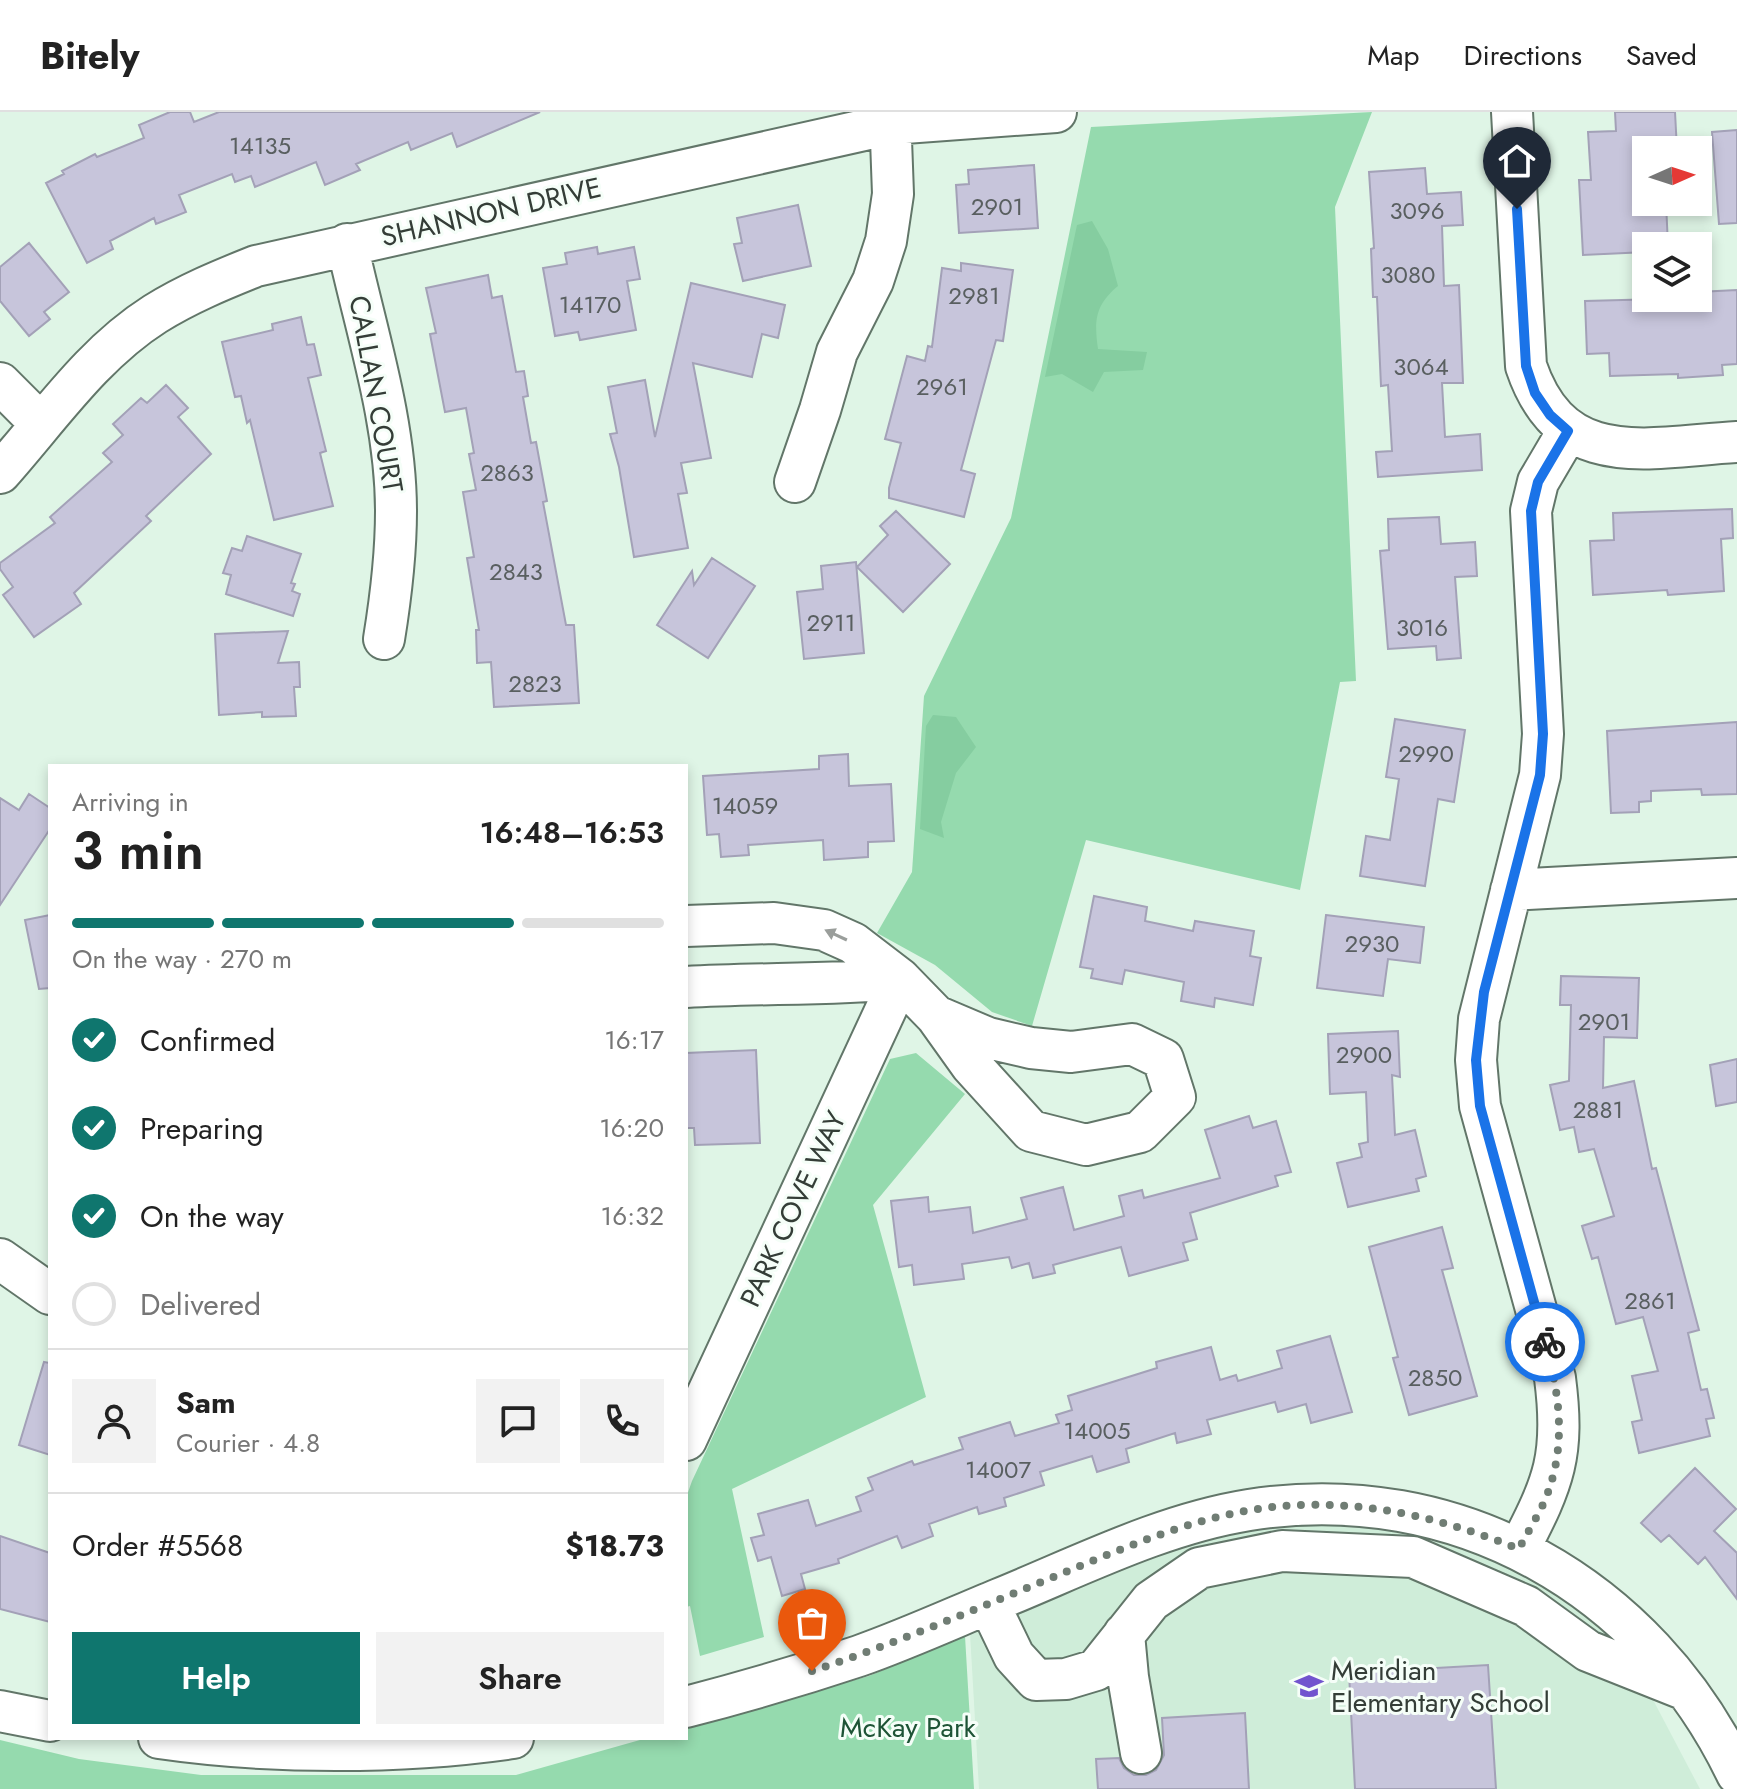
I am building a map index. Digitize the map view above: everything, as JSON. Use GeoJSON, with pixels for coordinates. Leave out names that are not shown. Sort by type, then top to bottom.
{"type":"FeatureCollection","features":[{"type":"Feature","properties":{"kind":"street","name":"SHANNON DRIVE"},"geometry":{"type":"LineString","coordinates":[[0,472],[115,344],[154,315],[203,287],[256,266],[890,118],[1056,112]]}},
{"type":"Feature","properties":{"kind":"street"},"geometry":{"type":"LineString","coordinates":[[1512,112],[1526,366],[1535,393],[1550,415],[1568,431],[1592,443],[1621,448],[1737,442]]}},
{"type":"Feature","properties":{"kind":"street"},"geometry":{"type":"LineString","coordinates":[[795,482],[837,352],[873,281],[886,241],[893,194],[890,118]]}},
{"type":"Feature","properties":{"kind":"street","name":"CALLAN COURT"},"geometry":{"type":"LineString","coordinates":[[347,244],[391,443],[396,521],[394,574],[384,639]]}},
{"type":"Feature","properties":{"kind":"street"},"geometry":{"type":"LineString","coordinates":[[0,383],[41,424]]}},
{"type":"Feature","properties":{"kind":"street"},"geometry":{"type":"LineString","coordinates":[[1519,1549],[1545,1500],[1557,1459],[1560,1417],[1555,1378],[1480,1106],[1476,1060],[1484,992],[1540,775],[1543,734],[1531,511],[1538,482],[1568,431]]}},
{"type":"Feature","properties":{"kind":"street"},"geometry":{"type":"LineString","coordinates":[[1511,890],[1737,878]]}},
{"type":"Feature","properties":{"kind":"street"},"geometry":{"type":"LineString","coordinates":[[688,926],[774,923],[824,930],[853,943],[900,979],[936,1016],[971,1065],[1031,1131],[1086,1145],[1140,1132],[1175,1097],[1163,1059],[1132,1044],[1071,1052],[1031,1048],[988,1038],[936,1016]]}},
{"type":"Feature","properties":{"kind":"street"},"geometry":{"type":"LineString","coordinates":[[688,987],[753,983],[817,985],[900,979]]}},
{"type":"Feature","properties":{"kind":"street","name":"PARK COVE WAY"},"geometry":{"type":"LineString","coordinates":[[688,1436],[900,979]]}},
{"type":"Feature","properties":{"kind":"street"},"geometry":{"type":"LineString","coordinates":[[0,1259],[48,1293]]}},
{"type":"Feature","properties":{"kind":"street"},"geometry":{"type":"LineString","coordinates":[[688,1706],[762,1688],[863,1655],[1127,1547],[1194,1523],[1249,1510],[1304,1505],[1360,1506],[1415,1514],[1468,1529],[1519,1549],[1555,1569],[1607,1605],[1654,1648],[1689,1691],[1720,1737],[1737,1774]]}},
{"type":"Feature","properties":{"kind":"street"},"geometry":{"type":"LineString","coordinates":[[1127,1547],[1151,1601]]}},
{"type":"Feature","properties":{"kind":"street"},"geometry":{"type":"LineString","coordinates":[[989,1604],[1014,1656],[1036,1680],[1066,1679],[1096,1670],[1151,1601],[1199,1568],[1282,1551],[1413,1557],[1526,1606],[1588,1651],[1689,1691]]}},
{"type":"Feature","properties":{"kind":"street"},"geometry":{"type":"LineString","coordinates":[[1124,1634],[1141,1753]]}},
{"type":"Feature","properties":{"kind":"street"},"geometry":{"type":"LineString","coordinates":[[0,1711],[48,1721]]}},
{"type":"Feature","properties":{"kind":"street"},"geometry":{"type":"LineString","coordinates":[[191,1740],[318,1748],[394,1748],[489,1740]]}},
{"type":"Feature","properties":{"kind":"shaded area","name":"Meridian Elementary School"},"geometry":{"type":"Polygon","coordinates":[[[1369,1520],[1515,1563],[1621,1639],[1700,1789],[979,1789],[970,1633],[1174,1548],[1266,1523],[1369,1520]]]}},
{"type":"Feature","properties":{"kind":"green space"},"geometry":{"type":"Polygon","coordinates":[[[1372,112],[1335,207],[1356,681],[1340,682],[1300,890],[1086,840],[1032,1026],[992,1012],[935,965],[877,933],[912,872],[924,696],[1011,518],[1091,127],[1372,112]]]}},
{"type":"Feature","properties":{"kind":"green space"},"geometry":{"type":"Polygon","coordinates":[[[1092,221],[1108,249],[1118,286],[1105,300],[1098,314],[1098,349],[1147,352],[1143,370],[1104,372],[1093,392],[1062,374],[1045,377],[1077,225],[1092,221]]]}},
{"type":"Feature","properties":{"kind":"green space"},"geometry":{"type":"Polygon","coordinates":[[[933,715],[956,717],[976,747],[956,773],[941,822],[944,838],[920,829],[926,726],[933,715]]]}},
{"type":"Feature","properties":{"kind":"green space"},"geometry":{"type":"Polygon","coordinates":[[[916,1053],[965,1094],[873,1205],[926,1397],[732,1489],[764,1637],[700,1656],[688,1606],[688,1492],[890,1059],[916,1053]]]}},
{"type":"Feature","properties":{"kind":"green space","name":"McKay Park"},"geometry":{"type":"Polygon","coordinates":[[[965,1636],[974,1789],[0,1789],[0,1740],[79,1759],[201,1775],[516,1775],[640,1740],[688,1740],[688,1726],[869,1676],[965,1636]]]}},
{"type":"Feature","properties":{"kind":"building"},"geometry":{"type":"Polygon","coordinates":[[[170,112],[190,112],[194,122],[219,112],[540,112],[457,147],[452,133],[411,150],[408,142],[356,164],[360,170],[325,185],[316,162],[255,187],[251,176],[235,182],[232,174],[179,195],[186,212],[156,224],[154,218],[110,241],[113,249],[87,263],[46,183],[95,154],[97,157],[144,138],[139,125],[170,112]]]}},
{"type":"Feature","properties":{"kind":"building"},"geometry":{"type":"Polygon","coordinates":[[[1615,112],[1675,112],[1676,136],[1632,136],[1632,216],[1667,216],[1667,232],[1632,232],[1632,253],[1583,255],[1579,180],[1591,180],[1588,132],[1616,131],[1615,112]]]}},
{"type":"Feature","properties":{"kind":"building"},"geometry":{"type":"Polygon","coordinates":[[[1737,130],[1737,223],[1719,224],[1712,132],[1737,130]]]}},
{"type":"Feature","properties":{"kind":"building"},"geometry":{"type":"Polygon","coordinates":[[[1034,165],[1038,228],[959,233],[956,185],[969,184],[968,170],[1034,165]]]}},
{"type":"Feature","properties":{"kind":"building"},"geometry":{"type":"Polygon","coordinates":[[[1425,168],[1427,194],[1461,192],[1463,225],[1442,226],[1444,286],[1459,285],[1463,383],[1442,383],[1445,437],[1480,434],[1482,470],[1378,477],[1376,452],[1392,451],[1388,385],[1381,386],[1377,297],[1373,297],[1371,249],[1374,248],[1369,172],[1425,168]]]}},
{"type":"Feature","properties":{"kind":"building"},"geometry":{"type":"Polygon","coordinates":[[[798,205],[811,266],[743,281],[734,244],[742,243],[737,218],[798,205]]]}},
{"type":"Feature","properties":{"kind":"building"},"geometry":{"type":"Polygon","coordinates":[[[29,243],[69,292],[44,312],[50,319],[29,336],[0,301],[0,267],[29,243]]]}},
{"type":"Feature","properties":{"kind":"building"},"geometry":{"type":"Polygon","coordinates":[[[597,247],[598,254],[634,247],[640,279],[627,281],[636,330],[580,340],[578,332],[555,336],[543,268],[567,264],[565,253],[597,247]]]}},
{"type":"Feature","properties":{"kind":"building"},"geometry":{"type":"Polygon","coordinates":[[[961,263],[1013,270],[1003,341],[996,340],[961,470],[975,474],[964,517],[889,498],[901,443],[885,439],[907,356],[925,361],[928,346],[932,347],[942,268],[961,271],[961,263]]]}},
{"type":"Feature","properties":{"kind":"building"},"geometry":{"type":"Polygon","coordinates":[[[488,275],[492,298],[502,296],[516,372],[524,371],[528,396],[523,397],[531,443],[536,442],[547,501],[543,502],[566,625],[574,625],[579,703],[494,707],[491,662],[477,663],[476,630],[479,630],[467,558],[474,557],[463,492],[476,490],[469,454],[474,453],[466,408],[445,412],[430,334],[436,333],[426,288],[488,275]]]}},
{"type":"Feature","properties":{"kind":"building"},"geometry":{"type":"Polygon","coordinates":[[[691,283],[785,305],[778,338],[762,334],[752,377],[693,363],[711,458],[681,463],[687,493],[678,494],[688,548],[634,557],[619,467],[610,434],[617,433],[608,387],[645,380],[655,437],[691,283]]]}},
{"type":"Feature","properties":{"kind":"building"},"geometry":{"type":"Polygon","coordinates":[[[1737,290],[1737,364],[1722,365],[1723,375],[1678,378],[1678,374],[1610,376],[1609,353],[1587,354],[1585,301],[1632,300],[1632,312],[1712,312],[1712,291],[1737,290]]]}},
{"type":"Feature","properties":{"kind":"building"},"geometry":{"type":"Polygon","coordinates":[[[301,317],[307,345],[314,344],[321,375],[308,378],[326,451],[320,453],[333,506],[274,520],[250,420],[247,423],[241,396],[235,397],[222,342],[273,330],[272,324],[301,317]]]}},
{"type":"Feature","properties":{"kind":"building"},"geometry":{"type":"Polygon","coordinates":[[[166,385],[188,408],[178,417],[211,454],[146,516],[151,521],[74,593],[81,604],[34,637],[3,595],[13,587],[0,569],[0,563],[55,523],[50,517],[112,462],[103,453],[123,435],[113,424],[141,398],[147,403],[166,385]]]}},
{"type":"Feature","properties":{"kind":"building"},"geometry":{"type":"Polygon","coordinates":[[[1732,509],[1733,538],[1721,539],[1724,591],[1668,595],[1667,590],[1593,595],[1590,541],[1614,540],[1613,513],[1732,509]]]}},
{"type":"Feature","properties":{"kind":"building"},"geometry":{"type":"Polygon","coordinates":[[[896,511],[950,564],[903,612],[857,567],[888,535],[880,526],[896,511]]]}},
{"type":"Feature","properties":{"kind":"building"},"geometry":{"type":"Polygon","coordinates":[[[1439,517],[1441,544],[1475,542],[1477,576],[1455,577],[1461,658],[1437,660],[1436,646],[1388,649],[1380,551],[1389,550],[1388,519],[1439,517]]]}},
{"type":"Feature","properties":{"kind":"building"},"geometry":{"type":"Polygon","coordinates":[[[247,536],[301,554],[291,583],[295,584],[292,591],[300,594],[293,616],[226,594],[231,575],[223,573],[232,548],[242,551],[247,536]]]}},
{"type":"Feature","properties":{"kind":"building"},"geometry":{"type":"Polygon","coordinates":[[[712,558],[755,586],[708,658],[657,625],[692,571],[694,585],[712,558]]]}},
{"type":"Feature","properties":{"kind":"building"},"geometry":{"type":"Polygon","coordinates":[[[856,562],[864,653],[804,659],[797,592],[823,589],[821,566],[856,562]]]}},
{"type":"Feature","properties":{"kind":"building"},"geometry":{"type":"Polygon","coordinates":[[[288,631],[278,663],[299,662],[300,687],[294,687],[296,716],[262,717],[262,712],[219,715],[215,634],[288,631]]]}},
{"type":"Feature","properties":{"kind":"building"},"geometry":{"type":"Polygon","coordinates":[[[1395,719],[1465,730],[1454,802],[1438,799],[1425,886],[1360,876],[1366,836],[1390,840],[1399,779],[1386,777],[1395,719]]]}},
{"type":"Feature","properties":{"kind":"building"},"geometry":{"type":"Polygon","coordinates":[[[1737,722],[1737,794],[1702,795],[1701,789],[1651,791],[1651,801],[1639,802],[1639,812],[1611,813],[1607,731],[1737,722]]]}},
{"type":"Feature","properties":{"kind":"building"},"geometry":{"type":"Polygon","coordinates":[[[848,754],[849,786],[891,784],[894,841],[868,842],[868,857],[824,860],[823,840],[748,845],[749,855],[721,857],[719,834],[707,835],[703,776],[819,769],[819,756],[848,754]]]}},
{"type":"Feature","properties":{"kind":"building"},"geometry":{"type":"Polygon","coordinates":[[[29,794],[48,807],[48,832],[0,905],[0,798],[19,810],[29,794]]]}},
{"type":"Feature","properties":{"kind":"building"},"geometry":{"type":"Polygon","coordinates":[[[1094,896],[1147,907],[1145,921],[1193,931],[1195,921],[1254,931],[1250,956],[1261,958],[1253,1005],[1215,998],[1214,1007],[1181,1001],[1184,982],[1125,970],[1122,984],[1091,978],[1093,969],[1080,967],[1094,896]]]}},
{"type":"Feature","properties":{"kind":"building"},"geometry":{"type":"Polygon","coordinates":[[[48,915],[48,988],[39,989],[25,920],[48,915]]]}},
{"type":"Feature","properties":{"kind":"building"},"geometry":{"type":"Polygon","coordinates":[[[1326,915],[1424,927],[1420,963],[1388,959],[1383,996],[1317,988],[1326,915]]]}},
{"type":"Feature","properties":{"kind":"building"},"geometry":{"type":"Polygon","coordinates":[[[1561,976],[1639,978],[1637,1038],[1604,1037],[1603,1088],[1634,1081],[1652,1169],[1656,1168],[1699,1330],[1688,1333],[1701,1390],[1707,1389],[1714,1418],[1706,1419],[1710,1436],[1639,1453],[1632,1422],[1642,1420],[1632,1376],[1658,1371],[1643,1317],[1616,1324],[1598,1257],[1592,1259],[1582,1226],[1614,1216],[1594,1149],[1579,1152],[1574,1127],[1560,1130],[1550,1085],[1569,1081],[1571,1005],[1560,1005],[1561,976]]]}},
{"type":"Feature","properties":{"kind":"building"},"geometry":{"type":"Polygon","coordinates":[[[1398,1031],[1400,1077],[1392,1075],[1395,1135],[1415,1130],[1426,1176],[1416,1179],[1419,1191],[1348,1207],[1337,1163],[1362,1157],[1359,1144],[1368,1142],[1366,1092],[1330,1094],[1328,1034],[1398,1031]]]}},
{"type":"Feature","properties":{"kind":"building"},"geometry":{"type":"Polygon","coordinates":[[[756,1050],[760,1143],[695,1145],[694,1128],[688,1128],[688,1053],[756,1050]]]}},
{"type":"Feature","properties":{"kind":"building"},"geometry":{"type":"Polygon","coordinates":[[[1737,1059],[1737,1102],[1716,1106],[1710,1065],[1737,1059]]]}},
{"type":"Feature","properties":{"kind":"building"},"geometry":{"type":"Polygon","coordinates":[[[1249,1116],[1253,1128],[1276,1121],[1291,1172],[1275,1176],[1278,1186],[1190,1213],[1197,1239],[1183,1243],[1188,1260],[1129,1276],[1121,1247],[1053,1265],[1055,1273],[1033,1278],[1029,1263],[1012,1268],[1009,1257],[962,1264],[964,1279],[914,1285],[912,1265],[899,1267],[891,1201],[928,1197],[929,1212],[970,1207],[973,1233],[1027,1219],[1021,1198],[1063,1187],[1074,1230],[1124,1216],[1119,1196],[1142,1190],[1144,1198],[1220,1178],[1205,1130],[1249,1116]]]}},
{"type":"Feature","properties":{"kind":"building"},"geometry":{"type":"Polygon","coordinates":[[[1442,1227],[1453,1268],[1442,1270],[1477,1396],[1409,1415],[1393,1358],[1398,1357],[1369,1247],[1442,1227]]]}},
{"type":"Feature","properties":{"kind":"building"},"geometry":{"type":"Polygon","coordinates":[[[1330,1336],[1352,1412],[1311,1423],[1306,1404],[1278,1412],[1275,1402],[1207,1420],[1211,1434],[1177,1443],[1175,1433],[1126,1449],[1129,1462],[1097,1472],[1092,1456],[1040,1472],[1044,1485],[1004,1498],[1006,1506],[979,1514],[977,1507],[929,1524],[933,1536],[902,1548],[897,1536],[838,1559],[839,1563],[801,1574],[805,1589],[782,1596],[771,1557],[758,1561],[751,1538],[764,1535],[758,1514],[808,1500],[816,1526],[861,1511],[856,1497],[873,1490],[868,1478],[912,1461],[914,1465],[963,1449],[959,1438],[1010,1422],[1015,1436],[1059,1423],[1056,1415],[1072,1410],[1068,1396],[1157,1368],[1156,1362],[1211,1347],[1220,1380],[1236,1375],[1238,1381],[1282,1368],[1277,1351],[1330,1336]]]}},
{"type":"Feature","properties":{"kind":"building"},"geometry":{"type":"Polygon","coordinates":[[[44,1362],[48,1363],[48,1454],[19,1445],[44,1362]]]}},
{"type":"Feature","properties":{"kind":"building"},"geometry":{"type":"Polygon","coordinates":[[[1695,1468],[1736,1509],[1714,1531],[1737,1553],[1737,1599],[1705,1557],[1698,1564],[1669,1535],[1661,1542],[1641,1523],[1695,1468]]]}},
{"type":"Feature","properties":{"kind":"building"},"geometry":{"type":"Polygon","coordinates":[[[0,1536],[48,1552],[48,1621],[0,1609],[0,1536]]]}},
{"type":"Feature","properties":{"kind":"building"},"geometry":{"type":"Polygon","coordinates":[[[1488,1665],[1496,1789],[1355,1789],[1349,1673],[1488,1665]]]}},
{"type":"Feature","properties":{"kind":"building"},"geometry":{"type":"Polygon","coordinates":[[[1245,1713],[1249,1789],[1098,1789],[1096,1759],[1119,1758],[1124,1768],[1134,1775],[1146,1775],[1156,1770],[1164,1755],[1162,1718],[1245,1713]]]}},
{"type":"Feature","properties":{"kind":"way so far"},"geometry":{"type":"LineString","coordinates":[[812,1671],[863,1655],[1127,1547],[1194,1523],[1249,1510],[1304,1505],[1360,1506],[1415,1514],[1468,1529],[1519,1549],[1545,1500],[1557,1459],[1560,1417],[1555,1378],[1545,1342]]}},
{"type":"Feature","properties":{"kind":"place","name":"Meridian Elementary School"},"geometry":{"type":"Point","coordinates":[1309,1686]}},
{"type":"Feature","properties":{"kind":"route"},"geometry":{"type":"LineString","coordinates":[[1517,209],[1526,366],[1535,393],[1550,415],[1568,431],[1538,482],[1531,511],[1543,734],[1540,775],[1484,992],[1476,1060],[1480,1106],[1545,1342]]}}]}
